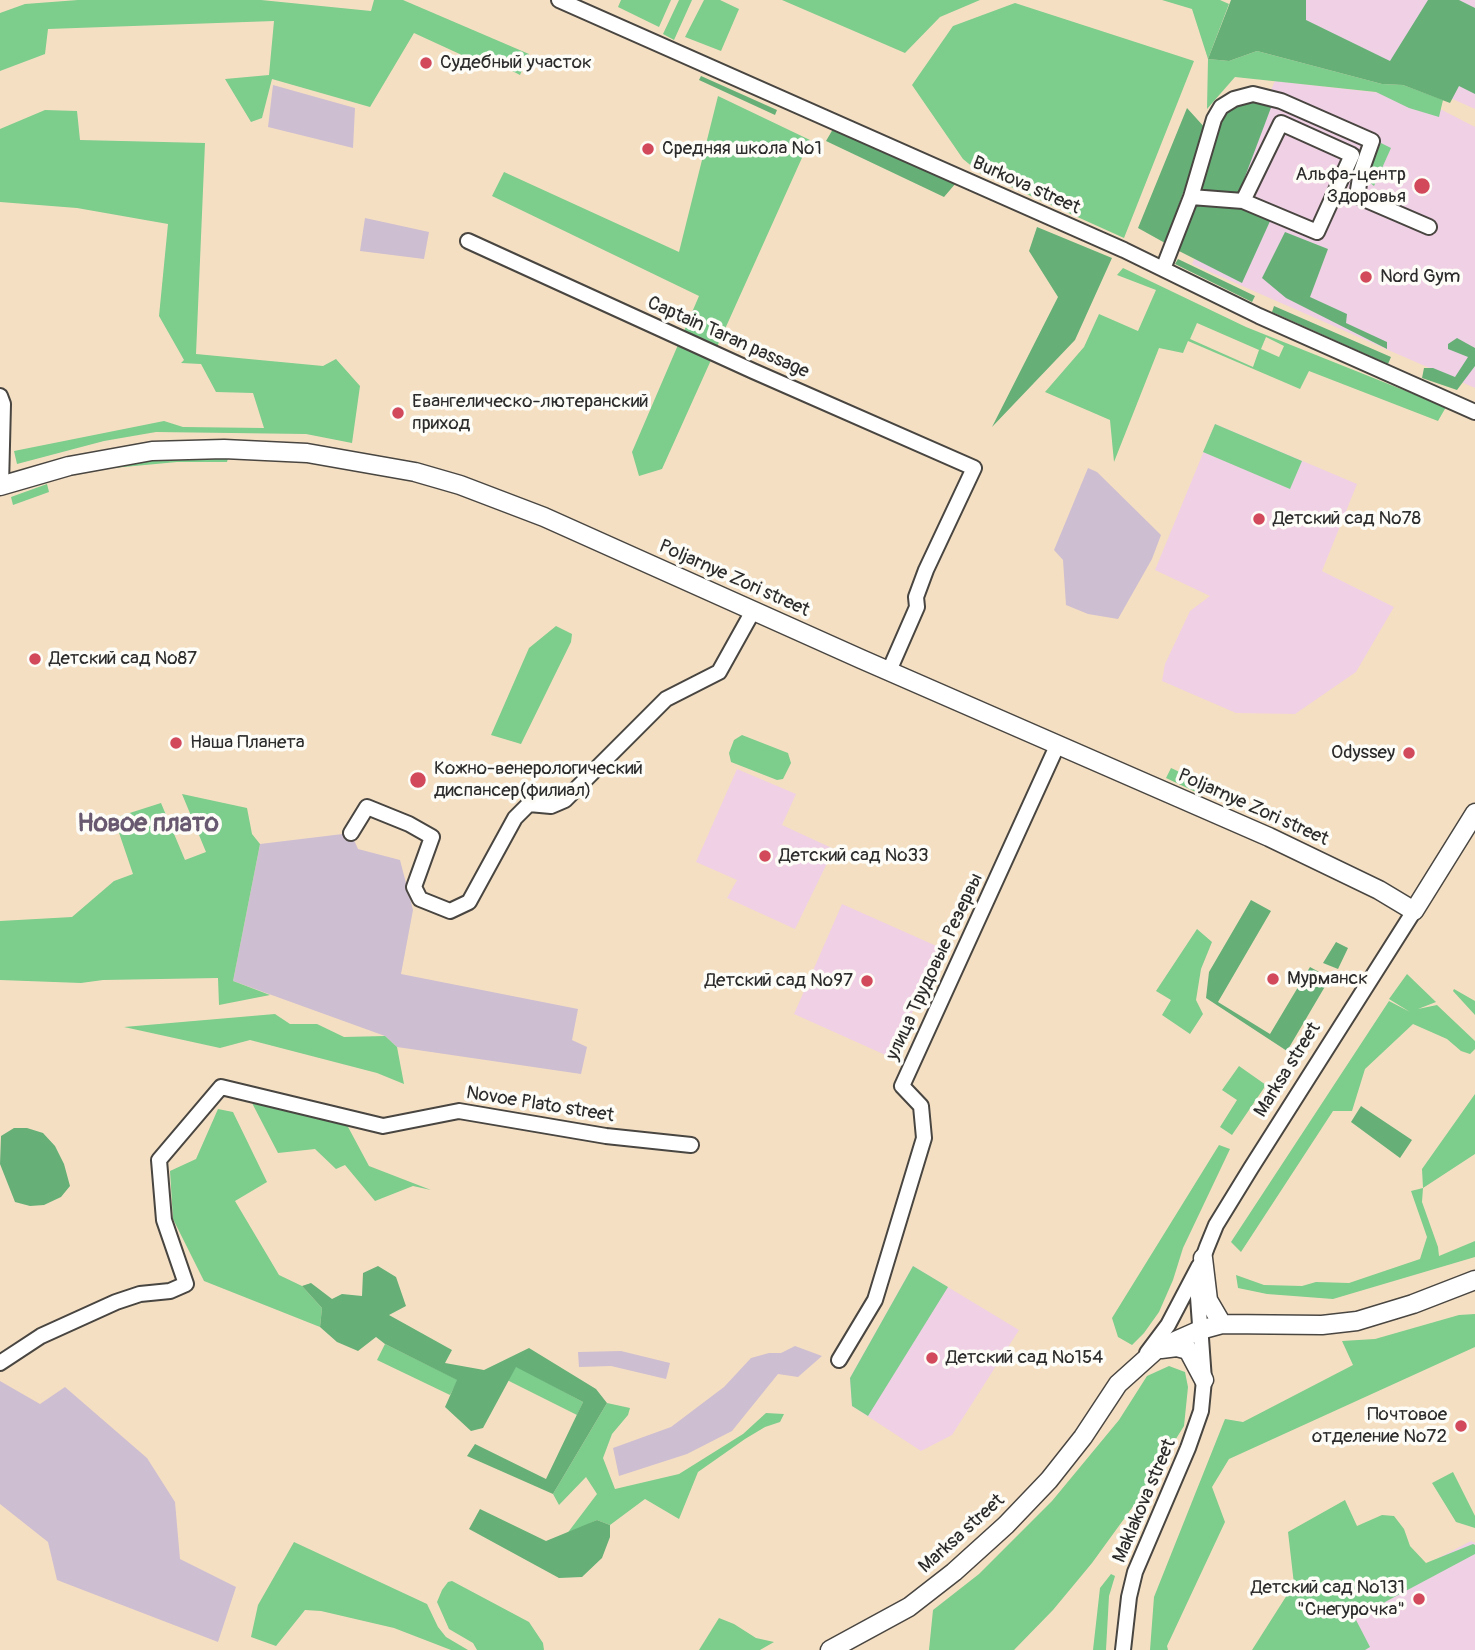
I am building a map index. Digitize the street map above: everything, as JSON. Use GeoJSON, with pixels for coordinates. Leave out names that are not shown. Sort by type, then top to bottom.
{"type":"FeatureCollection","features":[{"type":"Feature","properties":{"kind":"main road","name":"Poljarnye Zori street"},"geometry":{"type":"LineString","coordinates":[[0,486],[69,466],[176,449],[307,453],[415,472],[491,495],[611,546],[1057,746],[1319,859],[1414,911]]}},
{"type":"Feature","properties":{"kind":"main road","name":"Marksa street"},"geometry":{"type":"LineString","coordinates":[[1414,911],[1475,813]]}},
{"type":"Feature","properties":{"kind":"main road"},"geometry":{"type":"LineString","coordinates":[[1203,1258],[1208,1300],[1222,1324]]}},
{"type":"Feature","properties":{"kind":"main road"},"geometry":{"type":"LineString","coordinates":[[830,1650],[909,1607],[954,1572],[1006,1525],[1049,1480],[1083,1437],[1118,1384],[1157,1349],[1200,1329],[1222,1324],[1322,1325],[1357,1321],[1413,1304],[1475,1280]]}},
{"type":"Feature","properties":{"kind":"main road"},"geometry":{"type":"LineString","coordinates":[[1157,1349],[1188,1350],[1204,1374]]}},
{"type":"Feature","properties":{"kind":"street","name":"Burkova street"},"geometry":{"type":"LineString","coordinates":[[558,0],[1163,269],[1259,316],[1475,412]]}},
{"type":"Feature","properties":{"kind":"street"},"geometry":{"type":"LineString","coordinates":[[1163,269],[1191,197],[1214,119],[1221,107],[1234,99],[1254,94],[1281,101],[1372,141],[1361,172],[1357,196],[1429,227]]}},
{"type":"Feature","properties":{"kind":"street"},"geometry":{"type":"LineString","coordinates":[[1191,197],[1243,201],[1317,232],[1352,155],[1281,123],[1243,201]]}},
{"type":"Feature","properties":{"kind":"street","name":"Captain Taran passage"},"geometry":{"type":"LineString","coordinates":[[468,241],[752,371],[974,468],[926,570],[916,597],[917,607],[889,671]]}},
{"type":"Feature","properties":{"kind":"street"},"geometry":{"type":"LineString","coordinates":[[0,396],[3,404],[0,486]]}},
{"type":"Feature","properties":{"kind":"street"},"geometry":{"type":"LineString","coordinates":[[351,833],[367,807],[409,824],[432,837],[414,887],[420,899],[450,911],[469,902],[515,818],[529,804],[551,806],[565,800],[666,699],[719,672],[753,611]]}},
{"type":"Feature","properties":{"kind":"street","name":"улица Трудовые Резервы"},"geometry":{"type":"LineString","coordinates":[[839,1360],[875,1300],[924,1138],[921,1106],[902,1086],[1057,746]]}},
{"type":"Feature","properties":{"kind":"street","name":"Marksa street"},"geometry":{"type":"LineString","coordinates":[[1204,1374],[1198,1297],[1203,1258],[1212,1232],[1414,911]]}},
{"type":"Feature","properties":{"kind":"street"},"geometry":{"type":"LineString","coordinates":[[0,1363],[41,1336],[116,1302],[140,1294],[170,1291],[186,1284],[164,1220],[159,1160],[221,1087],[383,1126],[459,1111],[606,1136],[691,1145]]}},
{"type":"Feature","properties":{"kind":"street"},"geometry":{"type":"LineString","coordinates":[[1140,1363],[1168,1325],[1203,1258]]}},
{"type":"Feature","properties":{"kind":"street","name":"Maklakova street"},"geometry":{"type":"LineString","coordinates":[[1123,1650],[1129,1597],[1135,1572],[1192,1437],[1201,1411],[1204,1374]]}},
{"type":"Feature","properties":{"kind":"shaded area"},"geometry":{"type":"Polygon","coordinates":[[[1231,0],[1475,0],[1475,109],[1231,0]]]}},
{"type":"Feature","properties":{"kind":"shaded area"},"geometry":{"type":"Polygon","coordinates":[[[1275,81],[1417,97],[1475,127],[1475,388],[1192,264],[1275,81]]]}},
{"type":"Feature","properties":{"kind":"shaded area"},"geometry":{"type":"Polygon","coordinates":[[[273,85],[355,108],[353,148],[268,127],[273,85]]]}},
{"type":"Feature","properties":{"kind":"shaded area"},"geometry":{"type":"Polygon","coordinates":[[[365,218],[429,232],[424,259],[360,251],[365,218]]]}},
{"type":"Feature","properties":{"kind":"shaded area"},"geometry":{"type":"Polygon","coordinates":[[[1215,424],[1357,484],[1322,571],[1394,607],[1356,672],[1295,714],[1236,713],[1162,681],[1165,664],[1190,611],[1210,596],[1155,570],[1215,424]]]}},
{"type":"Feature","properties":{"kind":"shaded area"},"geometry":{"type":"Polygon","coordinates":[[[1088,468],[1097,472],[1161,535],[1152,559],[1118,619],[1088,614],[1066,605],[1063,560],[1054,550],[1088,468]]]}},
{"type":"Feature","properties":{"kind":"shaded area","name":"Детский сад №33"},"geometry":{"type":"Polygon","coordinates":[[[737,769],[796,794],[782,825],[834,849],[795,929],[727,898],[737,880],[696,862],[737,769]]]}},
{"type":"Feature","properties":{"kind":"shaded area"},"geometry":{"type":"Polygon","coordinates":[[[351,833],[358,849],[400,860],[413,910],[401,974],[578,1009],[572,1040],[587,1047],[581,1074],[397,1047],[385,1036],[233,981],[260,844],[351,833]]]}},
{"type":"Feature","properties":{"kind":"shaded area","name":"Детский сад №97"},"geometry":{"type":"Polygon","coordinates":[[[842,904],[941,948],[892,1058],[794,1014],[842,904]]]}},
{"type":"Feature","properties":{"kind":"shaded area","name":"Детский сад №154"},"geometry":{"type":"Polygon","coordinates":[[[913,1266],[1019,1330],[952,1435],[921,1451],[852,1406],[850,1378],[913,1266]]]}},
{"type":"Feature","properties":{"kind":"shaded area"},"geometry":{"type":"Polygon","coordinates":[[[795,1346],[822,1356],[798,1377],[778,1374],[732,1431],[687,1454],[619,1476],[613,1448],[671,1427],[724,1387],[751,1358],[781,1353],[795,1346]]]}},
{"type":"Feature","properties":{"kind":"shaded area"},"geometry":{"type":"Polygon","coordinates":[[[621,1351],[670,1363],[666,1379],[611,1366],[579,1367],[578,1352],[621,1351]]]}},
{"type":"Feature","properties":{"kind":"shaded area"},"geometry":{"type":"Polygon","coordinates":[[[0,1381],[40,1404],[65,1387],[147,1458],[175,1502],[180,1559],[236,1587],[218,1642],[57,1580],[48,1542],[0,1504],[0,1381]]]}},
{"type":"Feature","properties":{"kind":"shaded area","name":"Детский сад №131 \"Снегурочка\""},"geometry":{"type":"Polygon","coordinates":[[[1471,1541],[1475,1543],[1475,1650],[1309,1650],[1425,1565],[1471,1541]]]}},
{"type":"Feature","properties":{"kind":"green space"},"geometry":{"type":"Polygon","coordinates":[[[78,0],[261,0],[371,11],[374,0],[403,0],[529,54],[520,75],[487,58],[477,62],[414,33],[370,107],[272,79],[262,118],[251,122],[225,79],[269,75],[274,21],[48,29],[45,54],[0,71],[0,13],[25,4],[78,0]]]}},
{"type":"Feature","properties":{"kind":"green space"},"geometry":{"type":"Polygon","coordinates":[[[621,0],[671,0],[659,27],[618,7],[621,0]]]}},
{"type":"Feature","properties":{"kind":"green space"},"geometry":{"type":"Polygon","coordinates":[[[679,0],[692,0],[674,40],[663,34],[679,0]]]}},
{"type":"Feature","properties":{"kind":"green space"},"geometry":{"type":"Polygon","coordinates":[[[704,0],[720,0],[739,9],[721,51],[685,37],[704,0]]]}},
{"type":"Feature","properties":{"kind":"green space"},"geometry":{"type":"Polygon","coordinates":[[[782,0],[980,0],[940,17],[905,53],[782,0]]]}},
{"type":"Feature","properties":{"kind":"green space"},"geometry":{"type":"Polygon","coordinates":[[[1162,0],[1220,0],[1229,4],[1208,59],[1192,9],[1162,0]]]}},
{"type":"Feature","properties":{"kind":"green space"},"geometry":{"type":"Polygon","coordinates":[[[1231,0],[1306,0],[1306,20],[1390,61],[1428,0],[1459,0],[1475,8],[1475,94],[1459,86],[1450,103],[1403,85],[1382,84],[1257,51],[1229,61],[1208,59],[1231,0]]]}},
{"type":"Feature","properties":{"kind":"green space"},"geometry":{"type":"Polygon","coordinates":[[[1015,3],[1194,61],[1124,238],[980,173],[963,159],[912,85],[953,26],[1015,3]]]}},
{"type":"Feature","properties":{"kind":"green space"},"geometry":{"type":"Polygon","coordinates":[[[1257,51],[1382,84],[1403,85],[1443,100],[1439,117],[1409,108],[1376,92],[1235,77],[1207,109],[1208,59],[1229,61],[1257,51]]]}},
{"type":"Feature","properties":{"kind":"green space"},"geometry":{"type":"Polygon","coordinates":[[[701,76],[777,110],[775,115],[699,80],[701,76]]]}},
{"type":"Feature","properties":{"kind":"green space"},"geometry":{"type":"Polygon","coordinates":[[[718,96],[810,140],[662,469],[639,476],[632,452],[699,296],[492,196],[504,172],[679,252],[718,96]]]}},
{"type":"Feature","properties":{"kind":"green space"},"geometry":{"type":"Polygon","coordinates":[[[1246,100],[1272,105],[1237,198],[1199,191],[1223,112],[1246,100]]]}},
{"type":"Feature","properties":{"kind":"green space"},"geometry":{"type":"Polygon","coordinates":[[[1187,108],[1206,129],[1165,243],[1138,228],[1187,108]]]}},
{"type":"Feature","properties":{"kind":"green space"},"geometry":{"type":"Polygon","coordinates":[[[45,110],[77,111],[80,140],[205,143],[196,354],[323,366],[336,359],[360,386],[352,443],[306,434],[156,432],[104,441],[17,464],[14,451],[164,421],[183,427],[264,428],[253,393],[216,392],[201,364],[181,363],[184,360],[159,316],[168,224],[77,208],[0,202],[0,129],[45,110]]]}},
{"type":"Feature","properties":{"kind":"green space"},"geometry":{"type":"Polygon","coordinates":[[[833,129],[956,183],[944,197],[826,141],[833,129]]]}},
{"type":"Feature","properties":{"kind":"green space"},"geometry":{"type":"Polygon","coordinates":[[[1381,143],[1391,148],[1374,186],[1368,181],[1366,174],[1381,143]]]}},
{"type":"Feature","properties":{"kind":"green space"},"geometry":{"type":"Polygon","coordinates":[[[1229,203],[1271,219],[1242,283],[1179,251],[1197,204],[1229,203]]]}},
{"type":"Feature","properties":{"kind":"green space"},"geometry":{"type":"Polygon","coordinates":[[[1037,227],[1112,258],[1075,340],[992,427],[1058,297],[1029,251],[1037,227]]]}},
{"type":"Feature","properties":{"kind":"green space"},"geometry":{"type":"Polygon","coordinates":[[[1285,232],[1328,249],[1310,297],[1347,314],[1346,323],[1387,342],[1387,349],[1286,298],[1262,278],[1285,232]]]}},
{"type":"Feature","properties":{"kind":"green space"},"geometry":{"type":"Polygon","coordinates":[[[1178,259],[1255,296],[1252,302],[1175,264],[1178,259]]]}},
{"type":"Feature","properties":{"kind":"green space"},"geometry":{"type":"Polygon","coordinates":[[[1123,268],[1246,327],[1446,407],[1438,421],[1309,371],[1300,389],[1188,341],[1183,353],[1159,348],[1114,462],[1110,420],[1045,392],[1084,347],[1099,314],[1138,331],[1156,290],[1117,275],[1123,268]],[[1197,323],[1190,339],[1253,367],[1259,350],[1197,323]],[[1266,337],[1261,349],[1279,357],[1284,346],[1266,337]]]}},
{"type":"Feature","properties":{"kind":"green space"},"geometry":{"type":"Polygon","coordinates":[[[1274,306],[1391,357],[1388,364],[1272,312],[1274,306]]]}},
{"type":"Feature","properties":{"kind":"green space"},"geometry":{"type":"Polygon","coordinates":[[[1457,338],[1475,348],[1475,366],[1457,390],[1422,378],[1424,368],[1433,368],[1455,377],[1468,357],[1448,349],[1448,344],[1457,338]]]}},
{"type":"Feature","properties":{"kind":"green space"},"geometry":{"type":"Polygon","coordinates":[[[1215,424],[1302,461],[1290,489],[1203,452],[1215,424]]]}},
{"type":"Feature","properties":{"kind":"green space"},"geometry":{"type":"Polygon","coordinates":[[[230,451],[227,462],[177,462],[81,471],[80,465],[230,451]]]}},
{"type":"Feature","properties":{"kind":"green space"},"geometry":{"type":"Polygon","coordinates":[[[47,484],[49,492],[13,505],[11,497],[47,484]]]}},
{"type":"Feature","properties":{"kind":"green space"},"geometry":{"type":"Polygon","coordinates":[[[556,626],[572,634],[571,642],[521,744],[491,735],[529,648],[556,626]]]}},
{"type":"Feature","properties":{"kind":"green space"},"geometry":{"type":"Polygon","coordinates":[[[742,735],[788,753],[791,763],[783,779],[777,780],[731,762],[729,753],[734,740],[742,735]]]}},
{"type":"Feature","properties":{"kind":"green space"},"geometry":{"type":"Polygon","coordinates":[[[1171,768],[1210,786],[1208,791],[1202,795],[1166,778],[1171,768]]]}},
{"type":"Feature","properties":{"kind":"green space"},"geometry":{"type":"Polygon","coordinates":[[[182,794],[247,808],[252,834],[260,844],[233,981],[270,995],[219,1005],[218,978],[103,980],[81,983],[0,980],[0,921],[72,917],[114,881],[133,874],[114,818],[161,803],[185,860],[206,852],[182,794]]]}},
{"type":"Feature","properties":{"kind":"green space"},"geometry":{"type":"Polygon","coordinates":[[[1251,900],[1271,911],[1218,1002],[1270,1034],[1310,967],[1330,978],[1287,1051],[1206,998],[1209,972],[1251,900]]]}},
{"type":"Feature","properties":{"kind":"green space"},"geometry":{"type":"Polygon","coordinates":[[[1197,929],[1212,942],[1201,969],[1196,1000],[1203,1014],[1190,1034],[1162,1015],[1171,1000],[1156,991],[1197,929]]]}},
{"type":"Feature","properties":{"kind":"green space"},"geometry":{"type":"Polygon","coordinates":[[[1336,942],[1348,948],[1338,969],[1323,963],[1336,942]]]}},
{"type":"Feature","properties":{"kind":"green space"},"geometry":{"type":"Polygon","coordinates":[[[1407,974],[1436,1002],[1418,1009],[1437,1005],[1475,1041],[1475,1049],[1470,1054],[1461,1051],[1447,1039],[1413,1024],[1365,1069],[1352,1111],[1333,1111],[1241,1252],[1231,1242],[1389,1001],[1410,1012],[1389,999],[1407,974]]]}},
{"type":"Feature","properties":{"kind":"green space"},"geometry":{"type":"Polygon","coordinates":[[[1454,989],[1475,1001],[1475,1015],[1453,991],[1454,989]]]}},
{"type":"Feature","properties":{"kind":"green space"},"geometry":{"type":"Polygon","coordinates":[[[275,1014],[290,1024],[317,1024],[344,1037],[385,1036],[397,1047],[404,1084],[377,1073],[250,1040],[220,1048],[124,1027],[275,1014]]]}},
{"type":"Feature","properties":{"kind":"green space"},"geometry":{"type":"Polygon","coordinates":[[[1239,1066],[1266,1085],[1232,1135],[1220,1127],[1237,1100],[1222,1090],[1239,1066]]]}},
{"type":"Feature","properties":{"kind":"green space"},"geometry":{"type":"Polygon","coordinates":[[[1475,1094],[1475,1154],[1423,1188],[1422,1169],[1475,1094]]]}},
{"type":"Feature","properties":{"kind":"green space"},"geometry":{"type":"Polygon","coordinates":[[[252,1103],[347,1125],[369,1166],[431,1190],[413,1186],[375,1201],[345,1165],[336,1169],[315,1149],[278,1153],[252,1103]]]}},
{"type":"Feature","properties":{"kind":"green space"},"geometry":{"type":"Polygon","coordinates":[[[1361,1106],[1412,1140],[1400,1158],[1351,1122],[1361,1106]]]}},
{"type":"Feature","properties":{"kind":"green space"},"geometry":{"type":"Polygon","coordinates":[[[218,1109],[233,1112],[267,1182],[235,1201],[279,1275],[302,1286],[322,1308],[320,1327],[204,1281],[173,1219],[170,1171],[196,1159],[218,1109]]]}},
{"type":"Feature","properties":{"kind":"green space"},"geometry":{"type":"Polygon","coordinates":[[[14,1128],[27,1128],[43,1133],[55,1146],[64,1164],[70,1186],[61,1197],[44,1205],[30,1206],[15,1202],[0,1164],[1,1136],[14,1128]]]}},
{"type":"Feature","properties":{"kind":"green space"},"geometry":{"type":"Polygon","coordinates":[[[1219,1145],[1230,1149],[1183,1248],[1159,1312],[1132,1345],[1118,1337],[1112,1318],[1219,1145]]]}},
{"type":"Feature","properties":{"kind":"green space"},"geometry":{"type":"Polygon","coordinates":[[[1423,1188],[1422,1202],[1439,1256],[1475,1241],[1475,1257],[1333,1299],[1267,1294],[1238,1288],[1236,1275],[1264,1285],[1349,1283],[1420,1259],[1427,1237],[1411,1191],[1423,1188]]]}},
{"type":"Feature","properties":{"kind":"green space"},"geometry":{"type":"Polygon","coordinates":[[[378,1266],[396,1277],[406,1306],[389,1315],[452,1350],[445,1363],[484,1370],[529,1348],[596,1389],[607,1403],[553,1494],[467,1456],[475,1444],[546,1479],[583,1402],[516,1367],[483,1428],[471,1431],[445,1407],[457,1380],[376,1337],[358,1351],[337,1342],[320,1327],[322,1308],[302,1286],[311,1283],[332,1299],[342,1294],[362,1296],[363,1273],[378,1266]]]}},
{"type":"Feature","properties":{"kind":"green space"},"geometry":{"type":"Polygon","coordinates":[[[913,1266],[948,1287],[868,1416],[852,1406],[850,1378],[913,1266]]]}},
{"type":"Feature","properties":{"kind":"green space"},"geometry":{"type":"Polygon","coordinates":[[[1475,1314],[1475,1347],[1229,1459],[1212,1487],[1225,1522],[1167,1646],[1168,1650],[1150,1650],[1154,1597],[1225,1419],[1243,1422],[1353,1365],[1342,1341],[1375,1339],[1459,1315],[1475,1314]]]}},
{"type":"Feature","properties":{"kind":"green space"},"geometry":{"type":"Polygon","coordinates":[[[385,1344],[458,1380],[450,1395],[377,1360],[385,1344]]]}},
{"type":"Feature","properties":{"kind":"green space"},"geometry":{"type":"Polygon","coordinates":[[[516,1366],[583,1402],[577,1415],[507,1380],[516,1366]]]}},
{"type":"Feature","properties":{"kind":"green space"},"geometry":{"type":"Polygon","coordinates":[[[1169,1366],[1185,1372],[1188,1387],[1184,1426],[1137,1501],[1092,1563],[1053,1610],[1014,1650],[929,1650],[933,1610],[979,1574],[1052,1501],[1119,1420],[1147,1376],[1169,1366]]]}},
{"type":"Feature","properties":{"kind":"green space"},"geometry":{"type":"Polygon","coordinates":[[[607,1403],[630,1408],[628,1415],[612,1434],[603,1458],[615,1489],[679,1474],[743,1434],[766,1413],[784,1414],[780,1422],[745,1439],[698,1472],[679,1519],[645,1499],[610,1525],[597,1520],[566,1535],[597,1494],[586,1477],[559,1505],[553,1494],[607,1403]]]}},
{"type":"Feature","properties":{"kind":"green space"},"geometry":{"type":"Polygon","coordinates":[[[1453,1472],[1475,1516],[1475,1528],[1456,1522],[1432,1483],[1453,1472]]]}},
{"type":"Feature","properties":{"kind":"green space"},"geometry":{"type":"Polygon","coordinates":[[[1345,1500],[1357,1526],[1382,1515],[1394,1516],[1404,1529],[1410,1546],[1426,1563],[1473,1544],[1475,1554],[1355,1618],[1370,1647],[1365,1650],[1252,1650],[1294,1584],[1288,1532],[1345,1500]]]}},
{"type":"Feature","properties":{"kind":"green space"},"geometry":{"type":"Polygon","coordinates":[[[480,1509],[546,1541],[597,1520],[610,1525],[610,1537],[602,1558],[582,1577],[559,1578],[469,1529],[480,1509]]]}},
{"type":"Feature","properties":{"kind":"green space"},"geometry":{"type":"Polygon","coordinates":[[[294,1542],[427,1604],[446,1637],[468,1650],[451,1650],[394,1628],[321,1611],[305,1610],[276,1646],[251,1637],[258,1605],[294,1542]]]}},
{"type":"Feature","properties":{"kind":"green space"},"geometry":{"type":"Polygon","coordinates":[[[1111,1574],[1115,1576],[1109,1596],[1106,1650],[1093,1650],[1100,1588],[1111,1574]]]}},
{"type":"Feature","properties":{"kind":"green space"},"geometry":{"type":"Polygon","coordinates":[[[452,1581],[529,1622],[543,1643],[544,1650],[477,1650],[473,1643],[449,1629],[437,1602],[442,1590],[452,1581]]]}},
{"type":"Feature","properties":{"kind":"green space"},"geometry":{"type":"Polygon","coordinates":[[[719,1618],[756,1638],[774,1642],[760,1650],[699,1650],[719,1618]]]}},
{"type":"Feature","properties":{"kind":"place","name":"Судебный участок"},"geometry":{"type":"Point","coordinates":[426,63]}},
{"type":"Feature","properties":{"kind":"place","name":"Средняя школа №1"},"geometry":{"type":"Point","coordinates":[648,149]}},
{"type":"Feature","properties":{"kind":"place","name":"Альфа-центр Здоровья"},"geometry":{"type":"Point","coordinates":[1422,186]}},
{"type":"Feature","properties":{"kind":"place","name":"Nord Gym"},"geometry":{"type":"Point","coordinates":[1366,277]}},
{"type":"Feature","properties":{"kind":"place","name":"Евангелическо-лютеранский приход"},"geometry":{"type":"Point","coordinates":[398,413]}},
{"type":"Feature","properties":{"kind":"place","name":"Детский сад №78"},"geometry":{"type":"Point","coordinates":[1259,519]}},
{"type":"Feature","properties":{"kind":"place","name":"Детский сад №87"},"geometry":{"type":"Point","coordinates":[35,659]}},
{"type":"Feature","properties":{"kind":"place","name":"Наша Планета"},"geometry":{"type":"Point","coordinates":[176,743]}},
{"type":"Feature","properties":{"kind":"place","name":"Odyssey"},"geometry":{"type":"Point","coordinates":[1409,753]}},
{"type":"Feature","properties":{"kind":"place","name":"Кожно-венерологический диспансер(филиал)"},"geometry":{"type":"Point","coordinates":[418,780]}},
{"type":"Feature","properties":{"kind":"place","name":"Детский сад №33"},"geometry":{"type":"Point","coordinates":[765,856]}},
{"type":"Feature","properties":{"kind":"place","name":"Мурманск"},"geometry":{"type":"Point","coordinates":[1273,979]}},
{"type":"Feature","properties":{"kind":"place","name":"Детский сад №97"},"geometry":{"type":"Point","coordinates":[867,981]}},
{"type":"Feature","properties":{"kind":"place","name":"Детский сад №154"},"geometry":{"type":"Point","coordinates":[932,1358]}},
{"type":"Feature","properties":{"kind":"place","name":"Почтовое отделение №72"},"geometry":{"type":"Point","coordinates":[1461,1426]}},
{"type":"Feature","properties":{"kind":"place","name":"Детский сад №131 \"Снегурочка\""},"geometry":{"type":"Point","coordinates":[1419,1599]}},
{"type":"Feature","properties":{"kind":"district","name":"Новое плато"},"geometry":{"type":"Point","coordinates":[148,824]}}]}
